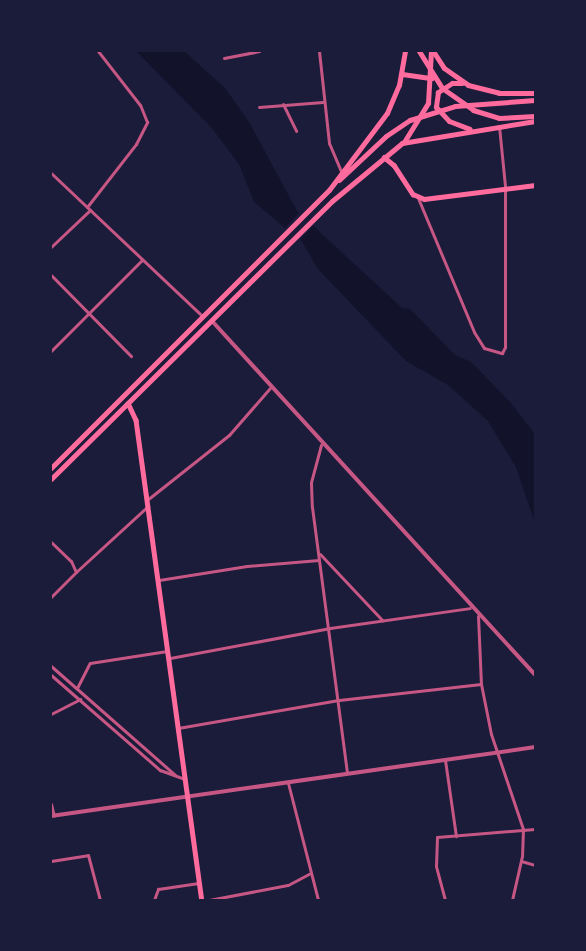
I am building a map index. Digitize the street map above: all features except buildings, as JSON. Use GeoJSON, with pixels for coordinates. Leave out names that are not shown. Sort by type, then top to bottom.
{"type":"FeatureCollection","features":[{"type":"Feature","properties":{"kind":"highway"},"geometry":{"type":"LineString","coordinates":[[327,192],[387,114],[402,74],[405,51]]}},
{"type":"Feature","properties":{"kind":"highway"},"geometry":{"type":"LineString","coordinates":[[52,473],[128,403],[332,201],[402,143],[428,103],[432,78],[432,51]]}},
{"type":"Feature","properties":{"kind":"highway"},"geometry":{"type":"LineString","coordinates":[[432,51],[444,68],[463,83],[499,93],[535,93]]}},
{"type":"Feature","properties":{"kind":"highway"},"geometry":{"type":"LineString","coordinates":[[419,52],[433,77],[452,96],[472,110],[499,118],[535,116]]}},
{"type":"Feature","properties":{"kind":"highway"},"geometry":{"type":"LineString","coordinates":[[402,74],[432,78]]}},
{"type":"Feature","properties":{"kind":"highway"},"geometry":{"type":"LineString","coordinates":[[463,83],[445,86],[438,92],[436,107],[449,121],[473,130]]}},
{"type":"Feature","properties":{"kind":"highway"},"geometry":{"type":"LineString","coordinates":[[52,473],[327,192],[386,136],[410,120],[455,106],[535,100]]}},
{"type":"Feature","properties":{"kind":"highway"},"geometry":{"type":"LineString","coordinates":[[402,143],[535,121]]}},
{"type":"Feature","properties":{"kind":"main road"},"geometry":{"type":"LineString","coordinates":[[384,157],[418,198],[535,184]]}},
{"type":"Feature","properties":{"kind":"main road"},"geometry":{"type":"LineString","coordinates":[[128,403],[136,420],[202,900]]}},
{"type":"Feature","properties":{"kind":"street"},"geometry":{"type":"LineString","coordinates":[[51,247],[89,209],[136,144],[147,122],[140,105],[98,51]]}},
{"type":"Feature","properties":{"kind":"street"},"geometry":{"type":"LineString","coordinates":[[224,58],[259,51]]}},
{"type":"Feature","properties":{"kind":"street"},"geometry":{"type":"LineString","coordinates":[[319,51],[329,143],[342,173]]}},
{"type":"Feature","properties":{"kind":"street"},"geometry":{"type":"LineString","coordinates":[[259,106],[323,102]]}},
{"type":"Feature","properties":{"kind":"street"},"geometry":{"type":"LineString","coordinates":[[283,104],[296,131]]}},
{"type":"Feature","properties":{"kind":"street"},"geometry":{"type":"LineString","coordinates":[[418,198],[474,332],[484,348],[502,353],[505,347],[505,186],[500,126]]}},
{"type":"Feature","properties":{"kind":"street"},"geometry":{"type":"LineString","coordinates":[[51,173],[204,318]]}},
{"type":"Feature","properties":{"kind":"street"},"geometry":{"type":"LineString","coordinates":[[51,351],[142,260]]}},
{"type":"Feature","properties":{"kind":"street"},"geometry":{"type":"LineString","coordinates":[[51,275],[131,356]]}},
{"type":"Feature","properties":{"kind":"street"},"geometry":{"type":"LineString","coordinates":[[212,321],[321,445],[470,608],[535,675]]}},
{"type":"Feature","properties":{"kind":"street"},"geometry":{"type":"LineString","coordinates":[[147,500],[229,435],[270,388]]}},
{"type":"Feature","properties":{"kind":"street"},"geometry":{"type":"LineString","coordinates":[[321,445],[311,483],[347,773]]}},
{"type":"Feature","properties":{"kind":"street"},"geometry":{"type":"LineString","coordinates":[[51,597],[148,506]]}},
{"type":"Feature","properties":{"kind":"street"},"geometry":{"type":"LineString","coordinates":[[51,542],[71,561],[76,573]]}},
{"type":"Feature","properties":{"kind":"street"},"geometry":{"type":"LineString","coordinates":[[318,552],[382,620]]}},
{"type":"Feature","properties":{"kind":"street"},"geometry":{"type":"LineString","coordinates":[[159,580],[247,566],[319,560]]}},
{"type":"Feature","properties":{"kind":"street"},"geometry":{"type":"LineString","coordinates":[[170,658],[330,628],[470,608]]}},
{"type":"Feature","properties":{"kind":"street"},"geometry":{"type":"LineString","coordinates":[[478,616],[481,684],[497,753],[523,829],[521,861],[512,900]]}},
{"type":"Feature","properties":{"kind":"street"},"geometry":{"type":"LineString","coordinates":[[77,688],[90,663],[169,651]]}},
{"type":"Feature","properties":{"kind":"street"},"geometry":{"type":"LineString","coordinates":[[51,666],[176,777]]}},
{"type":"Feature","properties":{"kind":"street"},"geometry":{"type":"LineString","coordinates":[[51,675],[160,770],[185,780]]}},
{"type":"Feature","properties":{"kind":"street"},"geometry":{"type":"LineString","coordinates":[[178,728],[339,700],[481,684]]}},
{"type":"Feature","properties":{"kind":"street"},"geometry":{"type":"LineString","coordinates":[[51,714],[80,699]]}},
{"type":"Feature","properties":{"kind":"street"},"geometry":{"type":"LineString","coordinates":[[51,804],[52,816],[535,747]]}},
{"type":"Feature","properties":{"kind":"street"},"geometry":{"type":"LineString","coordinates":[[445,760],[456,836]]}},
{"type":"Feature","properties":{"kind":"street"},"geometry":{"type":"LineString","coordinates":[[288,782],[309,874],[318,900]]}},
{"type":"Feature","properties":{"kind":"street"},"geometry":{"type":"LineString","coordinates":[[445,900],[435,841],[437,837],[535,829]]}},
{"type":"Feature","properties":{"kind":"street"},"geometry":{"type":"LineString","coordinates":[[51,861],[88,855],[100,900]]}},
{"type":"Feature","properties":{"kind":"street"},"geometry":{"type":"LineString","coordinates":[[521,861],[535,865]]}},
{"type":"Feature","properties":{"kind":"street"},"geometry":{"type":"LineString","coordinates":[[209,900],[288,885],[309,874]]}},
{"type":"Feature","properties":{"kind":"street"},"geometry":{"type":"LineString","coordinates":[[154,900],[158,889],[199,883]]}},
{"type":"Feature","properties":{"kind":"shaded area"},"geometry":{"type":"Polygon","coordinates":[[[136,51],[184,51],[225,88],[249,122],[297,211],[402,308],[410,309],[455,355],[471,362],[510,402],[535,434],[535,523],[516,467],[488,421],[448,385],[406,361],[318,269],[302,242],[254,202],[239,164],[211,127],[136,51]]]}},
{"type":"Feature","properties":{"kind":"pier"},"geometry":{"type":"Polygon","coordinates":[[[301,211],[315,224],[298,242],[284,229],[301,211]]]}}]}
